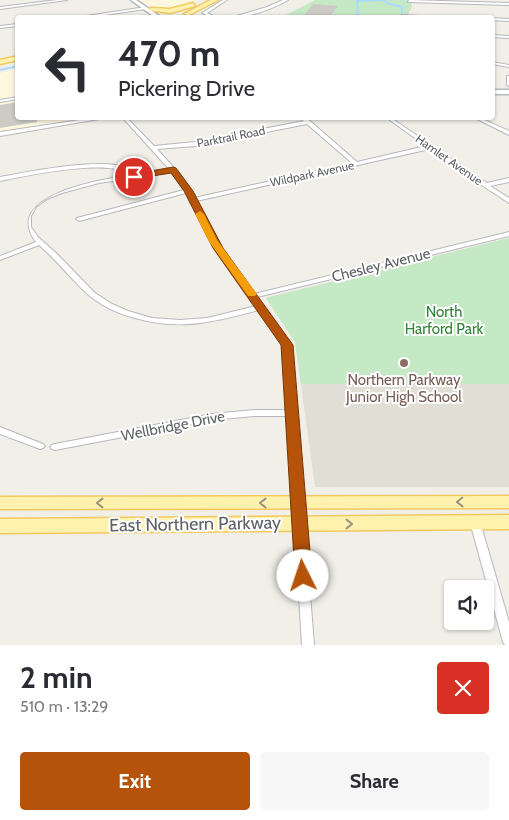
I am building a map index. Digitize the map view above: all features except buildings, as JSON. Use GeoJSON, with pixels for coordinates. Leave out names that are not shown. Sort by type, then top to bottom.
{"type":"FeatureCollection","features":[{"type":"Feature","properties":{"kind":"main road"},"geometry":{"type":"LineString","coordinates":[[169,15],[203,0]]}},
{"type":"Feature","properties":{"kind":"main road"},"geometry":{"type":"LineString","coordinates":[[184,15],[215,0]]}},
{"type":"Feature","properties":{"kind":"main road"},"geometry":{"type":"LineString","coordinates":[[148,14],[194,5]]}},
{"type":"Feature","properties":{"kind":"main road"},"geometry":{"type":"LineString","coordinates":[[0,57],[15,54]]}},
{"type":"Feature","properties":{"kind":"main road"},"geometry":{"type":"LineString","coordinates":[[0,62],[15,59]]}},
{"type":"Feature","properties":{"kind":"main road","name":"East Northern Parkway"},"geometry":{"type":"LineString","coordinates":[[0,503],[509,502]]}},
{"type":"Feature","properties":{"kind":"main road","name":"East Northern Parkway"},"geometry":{"type":"LineString","coordinates":[[0,526],[509,522]]}},
{"type":"Feature","properties":{"kind":"street"},"geometry":{"type":"LineString","coordinates":[[0,8],[65,0]]}},
{"type":"Feature","properties":{"kind":"street"},"geometry":{"type":"LineString","coordinates":[[133,0],[148,14]]}},
{"type":"Feature","properties":{"kind":"street"},"geometry":{"type":"LineString","coordinates":[[210,15],[204,12],[225,0]]}},
{"type":"Feature","properties":{"kind":"street"},"geometry":{"type":"LineString","coordinates":[[242,15],[268,8],[286,0]]}},
{"type":"Feature","properties":{"kind":"street"},"geometry":{"type":"LineString","coordinates":[[409,1],[509,4]]}},
{"type":"Feature","properties":{"kind":"street"},"geometry":{"type":"LineString","coordinates":[[130,15],[148,14]]}},
{"type":"Feature","properties":{"kind":"street"},"geometry":{"type":"LineString","coordinates":[[495,19],[509,20]]}},
{"type":"Feature","properties":{"kind":"street"},"geometry":{"type":"LineString","coordinates":[[0,27],[15,25]]}},
{"type":"Feature","properties":{"kind":"street"},"geometry":{"type":"LineString","coordinates":[[495,36],[509,37]]}},
{"type":"Feature","properties":{"kind":"street"},"geometry":{"type":"LineString","coordinates":[[495,64],[509,66]]}},
{"type":"Feature","properties":{"kind":"street"},"geometry":{"type":"LineString","coordinates":[[509,77],[509,85]]}},
{"type":"Feature","properties":{"kind":"street"},"geometry":{"type":"LineString","coordinates":[[495,92],[509,92]]}},
{"type":"Feature","properties":{"kind":"street"},"geometry":{"type":"LineString","coordinates":[[0,101],[15,98]]}},
{"type":"Feature","properties":{"kind":"street"},"geometry":{"type":"LineString","coordinates":[[0,134],[87,120]]}},
{"type":"Feature","properties":{"kind":"street"},"geometry":{"type":"LineString","coordinates":[[127,120],[173,170],[188,191],[213,240],[289,350],[308,645]]}},
{"type":"Feature","properties":{"kind":"street"},"geometry":{"type":"LineString","coordinates":[[306,120],[356,164]]}},
{"type":"Feature","properties":{"kind":"street","name":"Hamlet Avenue"},"geometry":{"type":"LineString","coordinates":[[392,120],[509,201]]}},
{"type":"Feature","properties":{"kind":"street"},"geometry":{"type":"LineString","coordinates":[[481,120],[509,133]]}},
{"type":"Feature","properties":{"kind":"street","name":"Parktrail Road"},"geometry":{"type":"LineString","coordinates":[[154,148],[195,144],[308,122]]}},
{"type":"Feature","properties":{"kind":"street","name":"Wildpark Avenue"},"geometry":{"type":"LineString","coordinates":[[193,200],[430,147]]}},
{"type":"Feature","properties":{"kind":"street"},"geometry":{"type":"LineString","coordinates":[[0,179],[47,170],[103,166],[124,168],[134,177]]}},
{"type":"Feature","properties":{"kind":"street"},"geometry":{"type":"LineString","coordinates":[[173,170],[63,191],[39,202],[29,214],[27,220],[32,235],[54,254],[88,292],[109,306],[139,317],[167,323],[194,323],[224,318],[260,307]]}},
{"type":"Feature","properties":{"kind":"street"},"geometry":{"type":"LineString","coordinates":[[486,185],[509,180]]}},
{"type":"Feature","properties":{"kind":"street"},"geometry":{"type":"LineString","coordinates":[[79,219],[188,191]]}},
{"type":"Feature","properties":{"kind":"street","name":"Chesley Avenue"},"geometry":{"type":"LineString","coordinates":[[253,296],[509,234]]}},
{"type":"Feature","properties":{"kind":"street"},"geometry":{"type":"LineString","coordinates":[[0,258],[40,243]]}},
{"type":"Feature","properties":{"kind":"street","name":"Wellbridge Drive"},"geometry":{"type":"LineString","coordinates":[[54,447],[212,416],[293,413]]}},
{"type":"Feature","properties":{"kind":"street"},"geometry":{"type":"LineString","coordinates":[[0,430],[40,446]]}},
{"type":"Feature","properties":{"kind":"street"},"geometry":{"type":"LineString","coordinates":[[475,522],[509,642]]}},
{"type":"Feature","properties":{"kind":"shaded area"},"geometry":{"type":"Polygon","coordinates":[[[139,0],[195,0],[170,10],[153,9],[139,0]]]}},
{"type":"Feature","properties":{"kind":"shaded area"},"geometry":{"type":"Polygon","coordinates":[[[15,69],[15,120],[73,120],[0,132],[0,73],[15,69]]]}},
{"type":"Feature","properties":{"kind":"shaded area","name":"Northern Parkway Junior High School"},"geometry":{"type":"Polygon","coordinates":[[[509,238],[509,487],[315,487],[295,342],[266,298],[509,238]]]}},
{"type":"Feature","properties":{"kind":"green space"},"geometry":{"type":"Polygon","coordinates":[[[315,0],[411,0],[412,6],[408,15],[285,15],[315,0]]]}},
{"type":"Feature","properties":{"kind":"green space","name":"North Harford Park"},"geometry":{"type":"Polygon","coordinates":[[[509,238],[509,384],[301,384],[295,342],[266,298],[509,238]]]}},
{"type":"Feature","properties":{"kind":"waterway"},"geometry":{"type":"LineString","coordinates":[[357,1],[382,0]]}},
{"type":"Feature","properties":{"kind":"waterway"},"geometry":{"type":"LineString","coordinates":[[384,0],[387,3],[402,7],[402,14]]}},
{"type":"Feature","properties":{"kind":"waterway"},"geometry":{"type":"LineString","coordinates":[[356,15],[358,14],[357,1]]}},
{"type":"Feature","properties":{"kind":"waterway"},"geometry":{"type":"LineString","coordinates":[[0,70],[15,67]]}},
{"type":"Feature","properties":{"kind":"slow traffic"},"geometry":{"type":"LineString","coordinates":[[200,214],[213,240],[251,294]]}},
{"type":"Feature","properties":{"kind":"place","name":"Northern Parkway Junior High School"},"geometry":{"type":"Point","coordinates":[404,363]}},
{"type":"Feature","properties":{"kind":"route"},"geometry":{"type":"LineString","coordinates":[[134,177],[173,170],[188,191],[218,248],[287,345],[289,350],[303,576]]}}]}
